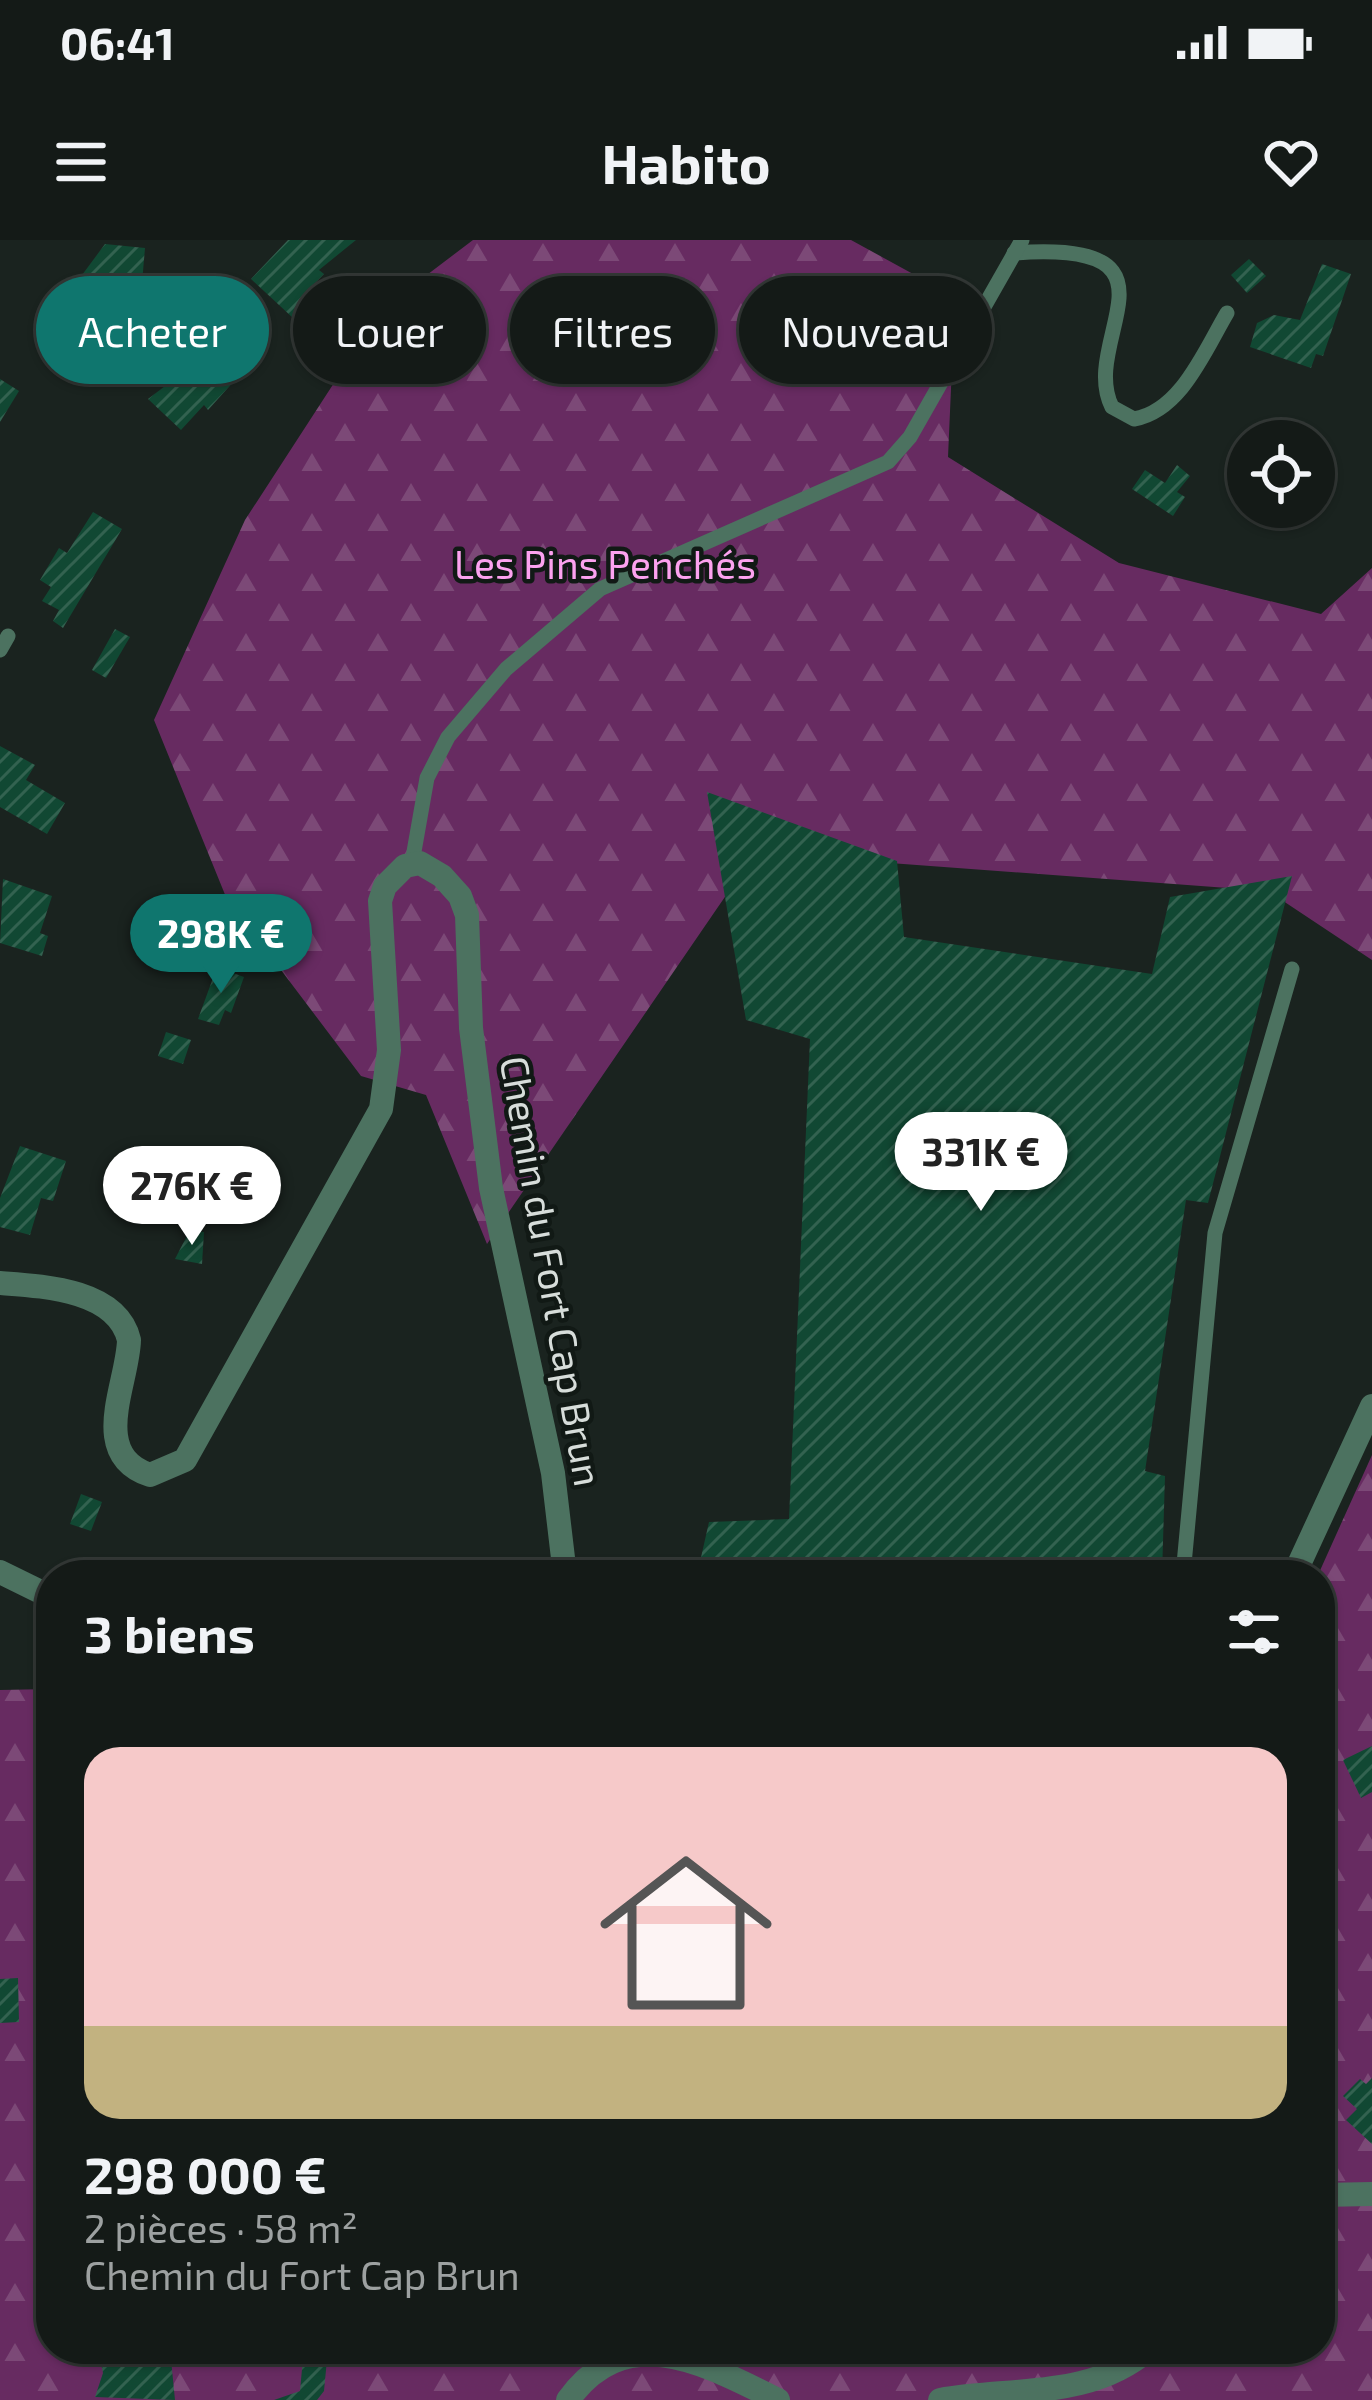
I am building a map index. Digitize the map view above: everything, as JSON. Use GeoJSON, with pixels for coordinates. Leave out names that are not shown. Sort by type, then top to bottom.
{"type":"FeatureCollection","features":[{"type":"Feature","properties":{"kind":"street"},"geometry":{"type":"LineString","coordinates":[[0,1283],[64,1291],[111,1312],[128,1336],[115,1419],[124,1458],[150,1475],[172,1468],[192,1452],[381,1109],[389,1051],[380,901],[391,878],[412,863]]}},
{"type":"Feature","properties":{"kind":"street","name":"Chemin du Fort Cap Brun"},"geometry":{"type":"LineString","coordinates":[[412,863],[442,877],[460,896],[467,915],[471,1028],[491,1188],[553,1473],[564,1560]]}},
{"type":"Feature","properties":{"kind":"street"},"geometry":{"type":"LineString","coordinates":[[1301,1560],[1372,1406]]}},
{"type":"Feature","properties":{"kind":"street"},"geometry":{"type":"LineString","coordinates":[[0,1572],[36,1590]]}},
{"type":"Feature","properties":{"kind":"street"},"geometry":{"type":"LineString","coordinates":[[1335,2195],[1372,2194]]}},
{"type":"Feature","properties":{"kind":"street"},"geometry":{"type":"LineString","coordinates":[[568,2400],[593,2370],[604,2364]]}},
{"type":"Feature","properties":{"kind":"street"},"geometry":{"type":"LineString","coordinates":[[705,2364],[778,2400]]}},
{"type":"Feature","properties":{"kind":"street"},"geometry":{"type":"LineString","coordinates":[[940,2400],[1086,2382],[1130,2364]]}},
{"type":"Feature","properties":{"kind":"lane"},"geometry":{"type":"LineString","coordinates":[[412,863],[433,764],[461,718],[506,669],[615,580],[888,462],[910,437],[1018,246],[1076,251],[1114,279],[1122,299],[1104,381],[1112,407],[1134,419],[1149,416],[1175,394],[1227,314]]}},
{"type":"Feature","properties":{"kind":"lane"},"geometry":{"type":"LineString","coordinates":[[1184,1560],[1215,1234],[1292,969]]}},
{"type":"Feature","properties":{"kind":"green space","name":"Les Pins Penchés"},"geometry":{"type":"Polygon","coordinates":[[[473,240],[851,240],[917,276],[739,276],[739,384],[951,384],[948,457],[1119,563],[1321,614],[1372,568],[1372,960],[1268,891],[755,853],[487,1244],[426,1095],[361,1076],[226,897],[154,720],[245,520],[333,384],[486,384],[486,276],[426,276],[473,240]]]}},
{"type":"Feature","properties":{"kind":"green space"},"geometry":{"type":"Polygon","coordinates":[[[1372,1455],[1372,2400],[0,2400],[0,1690],[36,1689],[36,2364],[1335,2364],[1335,1560],[1325,1560],[1372,1455]]]}},
{"type":"Feature","properties":{"kind":"building"},"geometry":{"type":"Polygon","coordinates":[[[288,240],[356,240],[319,270],[322,276],[293,276],[293,318],[269,296],[269,276],[254,276],[288,240]]]}},
{"type":"Feature","properties":{"kind":"building"},"geometry":{"type":"Polygon","coordinates":[[[105,244],[145,248],[143,276],[81,276],[105,244]]]}},
{"type":"Feature","properties":{"kind":"building"},"geometry":{"type":"Polygon","coordinates":[[[1249,259],[1266,276],[1247,293],[1231,275],[1249,259]]]}},
{"type":"Feature","properties":{"kind":"building"},"geometry":{"type":"Polygon","coordinates":[[[1322,264],[1351,274],[1323,356],[1316,354],[1311,368],[1250,347],[1257,323],[1274,315],[1300,320],[1322,264]]]}},
{"type":"Feature","properties":{"kind":"building"},"geometry":{"type":"Polygon","coordinates":[[[0,379],[19,391],[0,422],[0,379]]]}},
{"type":"Feature","properties":{"kind":"building"},"geometry":{"type":"Polygon","coordinates":[[[168,384],[231,384],[181,430],[148,399],[168,384]]]}},
{"type":"Feature","properties":{"kind":"building"},"geometry":{"type":"Polygon","coordinates":[[[1177,465],[1190,476],[1177,492],[1185,497],[1173,516],[1132,489],[1145,470],[1165,483],[1177,465]]]}},
{"type":"Feature","properties":{"kind":"building"},"geometry":{"type":"Polygon","coordinates":[[[93,512],[122,529],[63,628],[53,621],[59,610],[42,601],[51,587],[40,580],[59,548],[67,553],[93,512]]]}},
{"type":"Feature","properties":{"kind":"building"},"geometry":{"type":"Polygon","coordinates":[[[115,629],[130,637],[106,678],[92,670],[115,629]]]}},
{"type":"Feature","properties":{"kind":"building"},"geometry":{"type":"Polygon","coordinates":[[[0,746],[35,765],[26,780],[65,803],[47,834],[0,807],[0,746]]]}},
{"type":"Feature","properties":{"kind":"building"},"geometry":{"type":"Polygon","coordinates":[[[707,792],[897,861],[904,937],[1152,974],[1170,897],[1292,876],[1208,1203],[1186,1200],[1145,1471],[1165,1476],[1162,1560],[700,1560],[709,1522],[789,1519],[810,1039],[746,1020],[707,792]]]}},
{"type":"Feature","properties":{"kind":"building"},"geometry":{"type":"Polygon","coordinates":[[[3,879],[52,896],[40,933],[48,936],[42,956],[0,943],[3,879]]]}},
{"type":"Feature","properties":{"kind":"building"},"geometry":{"type":"Polygon","coordinates":[[[217,967],[244,977],[231,1013],[225,1010],[219,1025],[198,1019],[217,967]]]}},
{"type":"Feature","properties":{"kind":"building"},"geometry":{"type":"Polygon","coordinates":[[[166,1032],[191,1040],[183,1064],[158,1056],[166,1032]]]}},
{"type":"Feature","properties":{"kind":"building"},"geometry":{"type":"Polygon","coordinates":[[[20,1146],[66,1161],[53,1201],[41,1198],[30,1235],[0,1227],[0,1198],[20,1146]]]}},
{"type":"Feature","properties":{"kind":"building"},"geometry":{"type":"Polygon","coordinates":[[[190,1230],[204,1232],[202,1264],[175,1259],[190,1230]]]}},
{"type":"Feature","properties":{"kind":"building"},"geometry":{"type":"Polygon","coordinates":[[[81,1494],[102,1502],[91,1531],[70,1524],[81,1494]]]}},
{"type":"Feature","properties":{"kind":"building"},"geometry":{"type":"Polygon","coordinates":[[[1372,1746],[1372,1792],[1361,1798],[1343,1760],[1372,1746]]]}},
{"type":"Feature","properties":{"kind":"building"},"geometry":{"type":"Polygon","coordinates":[[[18,1978],[19,2022],[0,2023],[0,1979],[18,1978]]]}},
{"type":"Feature","properties":{"kind":"building"},"geometry":{"type":"Polygon","coordinates":[[[1372,2078],[1372,2144],[1346,2120],[1357,2109],[1343,2096],[1360,2079],[1366,2084],[1372,2078]]]}},
{"type":"Feature","properties":{"kind":"building"},"geometry":{"type":"Polygon","coordinates":[[[101,2364],[171,2364],[175,2400],[95,2397],[101,2364]]]}},
{"type":"Feature","properties":{"kind":"building"},"geometry":{"type":"Polygon","coordinates":[[[302,2364],[327,2364],[324,2391],[317,2400],[274,2400],[300,2391],[302,2364]]]}}]}
